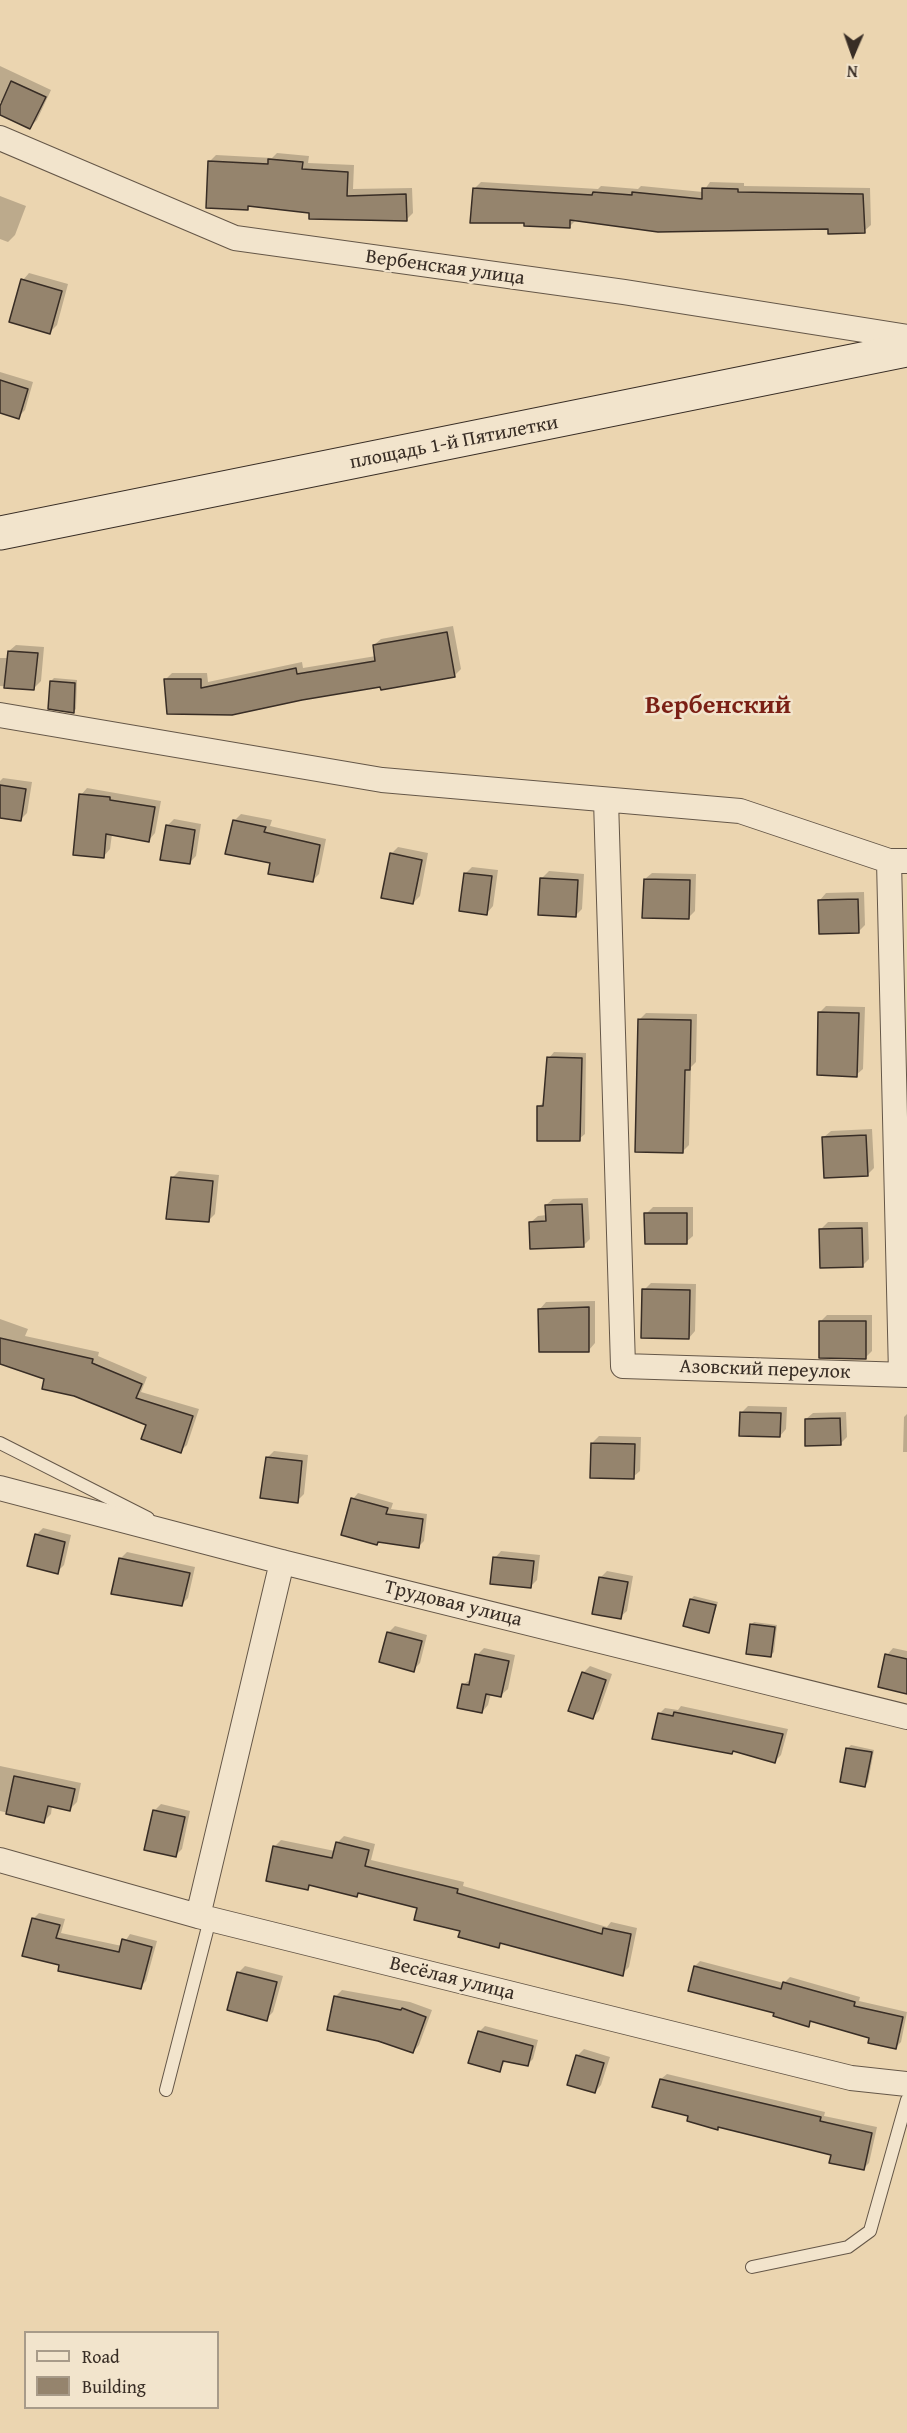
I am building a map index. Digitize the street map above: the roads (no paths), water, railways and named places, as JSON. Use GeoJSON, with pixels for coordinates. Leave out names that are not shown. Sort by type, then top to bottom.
{"type":"FeatureCollection","features":[{"type":"Feature","properties":{"kind":"main road","name":"площадь 1-й Пятилетки"},"geometry":{"type":"LineString","coordinates":[[0,533],[907,350]]}},
{"type":"Feature","properties":{"kind":"street","name":"Вербенская улица"},"geometry":{"type":"LineString","coordinates":[[0,138],[235,238],[624,292],[907,337]]}},
{"type":"Feature","properties":{"kind":"street"},"geometry":{"type":"LineString","coordinates":[[0,715],[382,780],[740,811],[898,861],[904,1375]]}},
{"type":"Feature","properties":{"kind":"street","name":"Азовский переулок"},"geometry":{"type":"LineString","coordinates":[[606,800],[623,1366],[904,1375]]}},
{"type":"Feature","properties":{"kind":"street","name":"Трудовая улица"},"geometry":{"type":"LineString","coordinates":[[0,1488],[282,1562],[907,1717]]}},
{"type":"Feature","properties":{"kind":"street"},"geometry":{"type":"LineString","coordinates":[[204,1917],[282,1562]]}},
{"type":"Feature","properties":{"kind":"street","name":"Весёлая улица"},"geometry":{"type":"LineString","coordinates":[[0,1860],[204,1917],[851,2078],[907,2084]]}},
{"type":"Feature","properties":{"kind":"lane"},"geometry":{"type":"LineString","coordinates":[[0,1443],[184,1536]]}},
{"type":"Feature","properties":{"kind":"lane"},"geometry":{"type":"LineString","coordinates":[[166,2090],[204,1917]]}},
{"type":"Feature","properties":{"kind":"lane"},"geometry":{"type":"LineString","coordinates":[[752,2267],[848,2247],[870,2231],[907,2100]]}},
{"type":"Feature","properties":{"kind":"district","name":"Вербенский"},"geometry":{"type":"Point","coordinates":[718,706]}}]}
